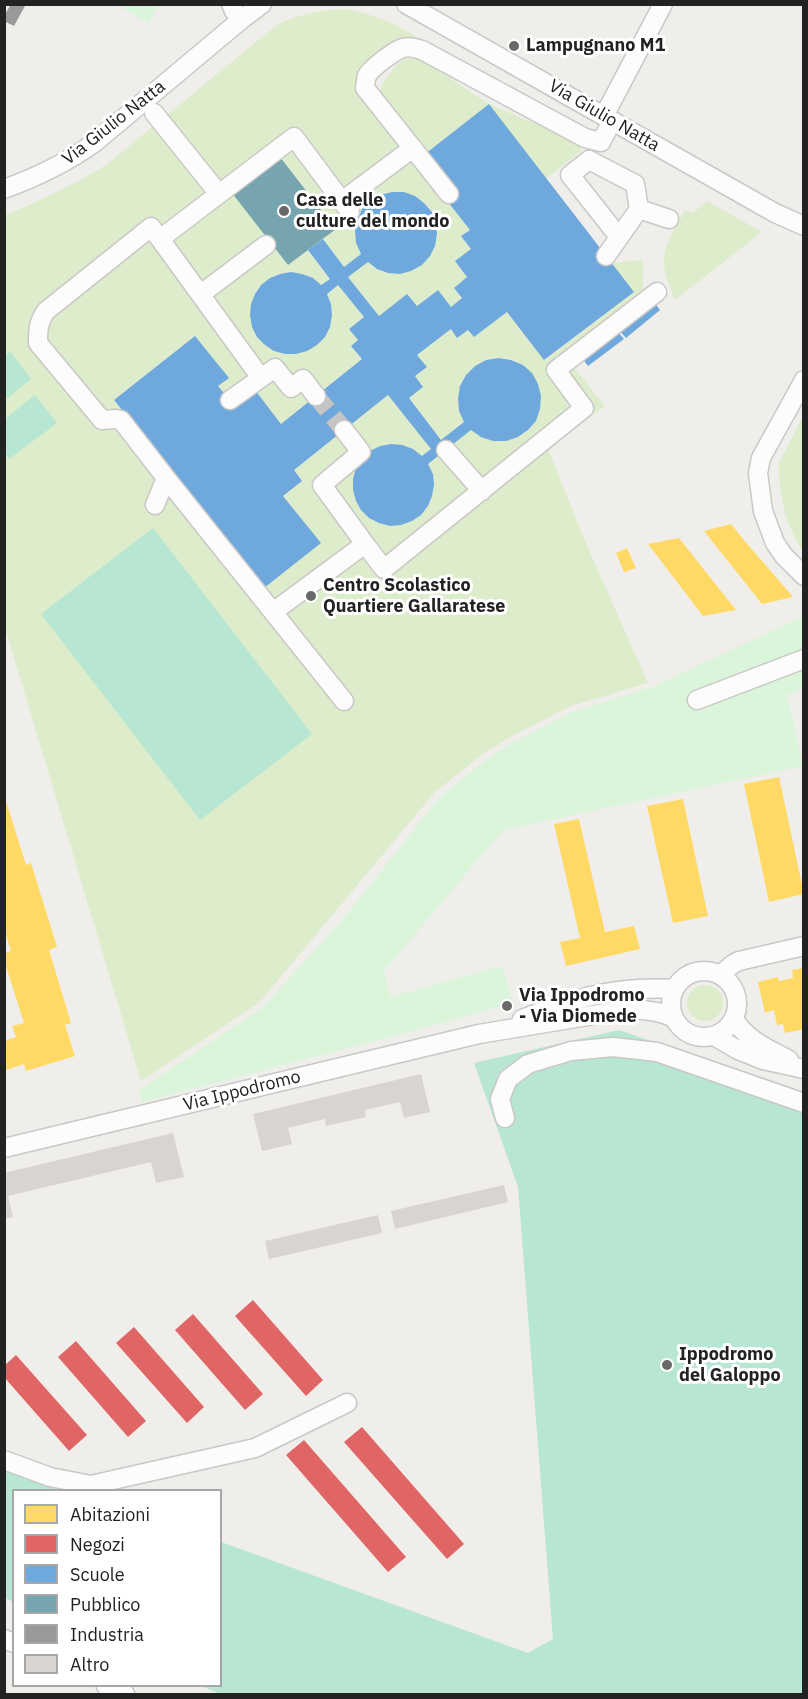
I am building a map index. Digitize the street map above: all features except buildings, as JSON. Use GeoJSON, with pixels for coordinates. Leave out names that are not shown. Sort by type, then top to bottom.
{"type":"FeatureCollection","features":[{"type":"Feature","properties":{"kind":"street","name":"Via Giulio Natta"},"geometry":{"type":"LineString","coordinates":[[4,189],[30,179],[75,156],[94,142],[236,12],[262,4]]}},
{"type":"Feature","properties":{"kind":"street","name":"Via Giulio Natta"},"geometry":{"type":"LineString","coordinates":[[406,4],[775,213],[804,226]]}},
{"type":"Feature","properties":{"kind":"street"},"geometry":{"type":"LineString","coordinates":[[449,194],[365,88],[368,74],[401,48],[412,47],[422,50],[585,138],[601,142],[608,119],[663,4]]}},
{"type":"Feature","properties":{"kind":"street"},"geometry":{"type":"LineString","coordinates":[[154,113],[219,194]]}},
{"type":"Feature","properties":{"kind":"street"},"geometry":{"type":"LineString","coordinates":[[160,239],[294,137],[346,206],[413,148]]}},
{"type":"Feature","properties":{"kind":"street"},"geometry":{"type":"LineString","coordinates":[[606,256],[639,209],[635,184],[589,160],[570,176],[619,237]]}},
{"type":"Feature","properties":{"kind":"street"},"geometry":{"type":"LineString","coordinates":[[639,209],[669,219]]}},
{"type":"Feature","properties":{"kind":"street"},"geometry":{"type":"LineString","coordinates":[[261,378],[151,227],[46,311],[38,327],[38,343],[102,420],[121,420],[344,700]]}},
{"type":"Feature","properties":{"kind":"street"},"geometry":{"type":"LineString","coordinates":[[201,294],[266,245]]}},
{"type":"Feature","properties":{"kind":"street"},"geometry":{"type":"LineString","coordinates":[[344,430],[361,452],[322,485],[384,569],[584,408],[556,370],[657,292]]}},
{"type":"Feature","properties":{"kind":"street"},"geometry":{"type":"LineString","coordinates":[[230,400],[275,368],[291,388],[303,380],[316,396]]}},
{"type":"Feature","properties":{"kind":"street"},"geometry":{"type":"LineString","coordinates":[[804,380],[762,458],[758,473],[763,511],[772,535],[784,556],[804,576]]}},
{"type":"Feature","properties":{"kind":"street"},"geometry":{"type":"LineString","coordinates":[[446,450],[482,490]]}},
{"type":"Feature","properties":{"kind":"street"},"geometry":{"type":"LineString","coordinates":[[155,505],[166,478]]}},
{"type":"Feature","properties":{"kind":"street"},"geometry":{"type":"LineString","coordinates":[[273,612],[365,544]]}},
{"type":"Feature","properties":{"kind":"street"},"geometry":{"type":"LineString","coordinates":[[697,700],[804,659]]}},
{"type":"Feature","properties":{"kind":"street"},"geometry":{"type":"LineString","coordinates":[[720,975],[740,961],[804,946]]}},
{"type":"Feature","properties":{"kind":"street"},"geometry":{"type":"LineString","coordinates":[[709,971],[720,975],[730,983],[736,994],[737,1007],[734,1019],[727,1029],[714,1036],[702,1037],[681,1028],[674,1018],[671,1003],[675,988],[686,976],[697,972],[709,971]]}},
{"type":"Feature","properties":{"kind":"street","name":"Via Ippodromo"},"geometry":{"type":"LineString","coordinates":[[479,1035],[566,1002],[626,990],[675,988]]}},
{"type":"Feature","properties":{"kind":"street","name":"Via Ippodromo"},"geometry":{"type":"LineString","coordinates":[[4,1148],[479,1035],[624,1010],[658,1011],[674,1018]]}},
{"type":"Feature","properties":{"kind":"street"},"geometry":{"type":"LineString","coordinates":[[734,1019],[741,1031],[748,1037],[804,1068]]}},
{"type":"Feature","properties":{"kind":"street"},"geometry":{"type":"LineString","coordinates":[[714,1036],[738,1050],[763,1060],[804,1068]]}},
{"type":"Feature","properties":{"kind":"street"},"geometry":{"type":"LineString","coordinates":[[505,1118],[500,1099],[508,1079],[528,1065],[571,1051],[613,1047],[657,1052],[804,1103]]}},
{"type":"Feature","properties":{"kind":"street"},"geometry":{"type":"LineString","coordinates":[[4,1460],[50,1477],[91,1485],[255,1448],[347,1403]]}},
{"type":"Feature","properties":{"kind":"street"},"geometry":{"type":"LineString","coordinates":[[107,1687],[125,1695]]}},
{"type":"Feature","properties":{"kind":"green space"},"geometry":{"type":"Polygon","coordinates":[[[124,4],[159,5],[148,23],[122,8],[124,4]]]}},
{"type":"Feature","properties":{"kind":"green space","name":"Centro Scolastico Quartiere Gallaratese"},"geometry":{"type":"Polygon","coordinates":[[[347,9],[392,23],[564,118],[418,42],[359,78],[470,230],[461,236],[471,249],[455,261],[467,277],[454,288],[462,298],[451,307],[437,290],[417,306],[379,316],[348,277],[368,262],[388,273],[412,270],[422,263],[435,244],[437,232],[436,220],[430,209],[409,194],[396,192],[373,199],[364,207],[355,231],[361,254],[344,267],[323,239],[336,228],[280,157],[233,194],[288,265],[308,250],[330,279],[321,285],[308,277],[294,273],[281,273],[270,278],[254,297],[251,311],[252,327],[331,304],[327,294],[338,285],[364,317],[349,329],[358,340],[351,346],[362,359],[281,424],[255,391],[235,406],[218,386],[228,377],[195,336],[114,400],[264,588],[321,543],[283,496],[302,481],[294,470],[388,395],[431,449],[422,456],[413,449],[353,479],[357,502],[368,517],[384,524],[401,524],[417,518],[428,505],[433,487],[428,464],[471,430],[489,438],[508,440],[517,438],[532,426],[540,407],[538,386],[534,377],[520,363],[497,358],[477,366],[464,379],[460,386],[459,403],[464,422],[441,440],[409,398],[423,387],[415,376],[427,367],[417,355],[451,329],[457,337],[468,330],[474,337],[507,312],[545,360],[633,292],[611,263],[643,260],[643,296],[564,355],[605,406],[548,449],[588,548],[648,683],[571,706],[484,753],[435,792],[259,1003],[141,1081],[5,628],[5,215],[56,192],[106,165],[278,24],[311,13],[347,9]]]}},
{"type":"Feature","properties":{"kind":"green space"},"geometry":{"type":"Polygon","coordinates":[[[416,58],[489,104],[581,143],[581,151],[546,179],[489,105],[425,154],[380,94],[382,84],[397,64],[405,59],[416,58]]]}},
{"type":"Feature","properties":{"kind":"green space"},"geometry":{"type":"Polygon","coordinates":[[[707,201],[762,232],[675,300],[665,269],[664,258],[667,246],[685,210],[693,213],[707,201]]]}},
{"type":"Feature","properties":{"kind":"green space"},"geometry":{"type":"Polygon","coordinates":[[[10,351],[31,379],[5,400],[5,356],[10,351]]]}},
{"type":"Feature","properties":{"kind":"green space"},"geometry":{"type":"Polygon","coordinates":[[[35,395],[57,423],[9,459],[5,454],[5,419],[35,395]]]}},
{"type":"Feature","properties":{"kind":"green space"},"geometry":{"type":"Polygon","coordinates":[[[803,416],[803,551],[784,509],[779,463],[803,416]]]}},
{"type":"Feature","properties":{"kind":"green space"},"geometry":{"type":"Polygon","coordinates":[[[153,528],[312,734],[200,820],[41,614],[153,528]]]}},
{"type":"Feature","properties":{"kind":"green space"},"geometry":{"type":"Polygon","coordinates":[[[803,616],[803,688],[787,695],[803,766],[503,830],[384,971],[390,997],[502,966],[513,1003],[142,1102],[139,1090],[262,1008],[340,923],[439,798],[487,759],[514,742],[572,712],[655,686],[803,616]]]}},
{"type":"Feature","properties":{"kind":"green space"},"geometry":{"type":"Polygon","coordinates":[[[705,985],[718,990],[723,1003],[718,1016],[705,1021],[692,1016],[687,1003],[692,990],[705,985]]]}},
{"type":"Feature","properties":{"kind":"green space","name":"Ippodromo del Galoppo"},"geometry":{"type":"Polygon","coordinates":[[[619,1030],[803,1094],[803,1694],[221,1694],[204,1687],[222,1687],[222,1542],[528,1653],[553,1639],[518,1187],[474,1063],[619,1030]]]}},
{"type":"Feature","properties":{"kind":"green space"},"geometry":{"type":"Polygon","coordinates":[[[4,1465],[74,1489],[12,1489],[12,1602],[5,1598],[4,1465]]]}},
{"type":"Feature","properties":{"kind":"tunnel"},"geometry":{"type":"LineString","coordinates":[[316,396],[344,430]]}},
{"type":"Feature","properties":{"kind":"place","name":"Lampugnano M1"},"geometry":{"type":"Point","coordinates":[514,46]}},
{"type":"Feature","properties":{"kind":"place","name":"Casa delle culture del mondo"},"geometry":{"type":"Point","coordinates":[284,211]}},
{"type":"Feature","properties":{"kind":"place","name":"Centro Scolastico Quartiere Gallaratese"},"geometry":{"type":"Point","coordinates":[311,596]}},
{"type":"Feature","properties":{"kind":"place","name":"Via Ippodromo - Via Diomede"},"geometry":{"type":"Point","coordinates":[507,1006]}},
{"type":"Feature","properties":{"kind":"place","name":"Ippodromo del Galoppo"},"geometry":{"type":"Point","coordinates":[667,1365]}}]}
